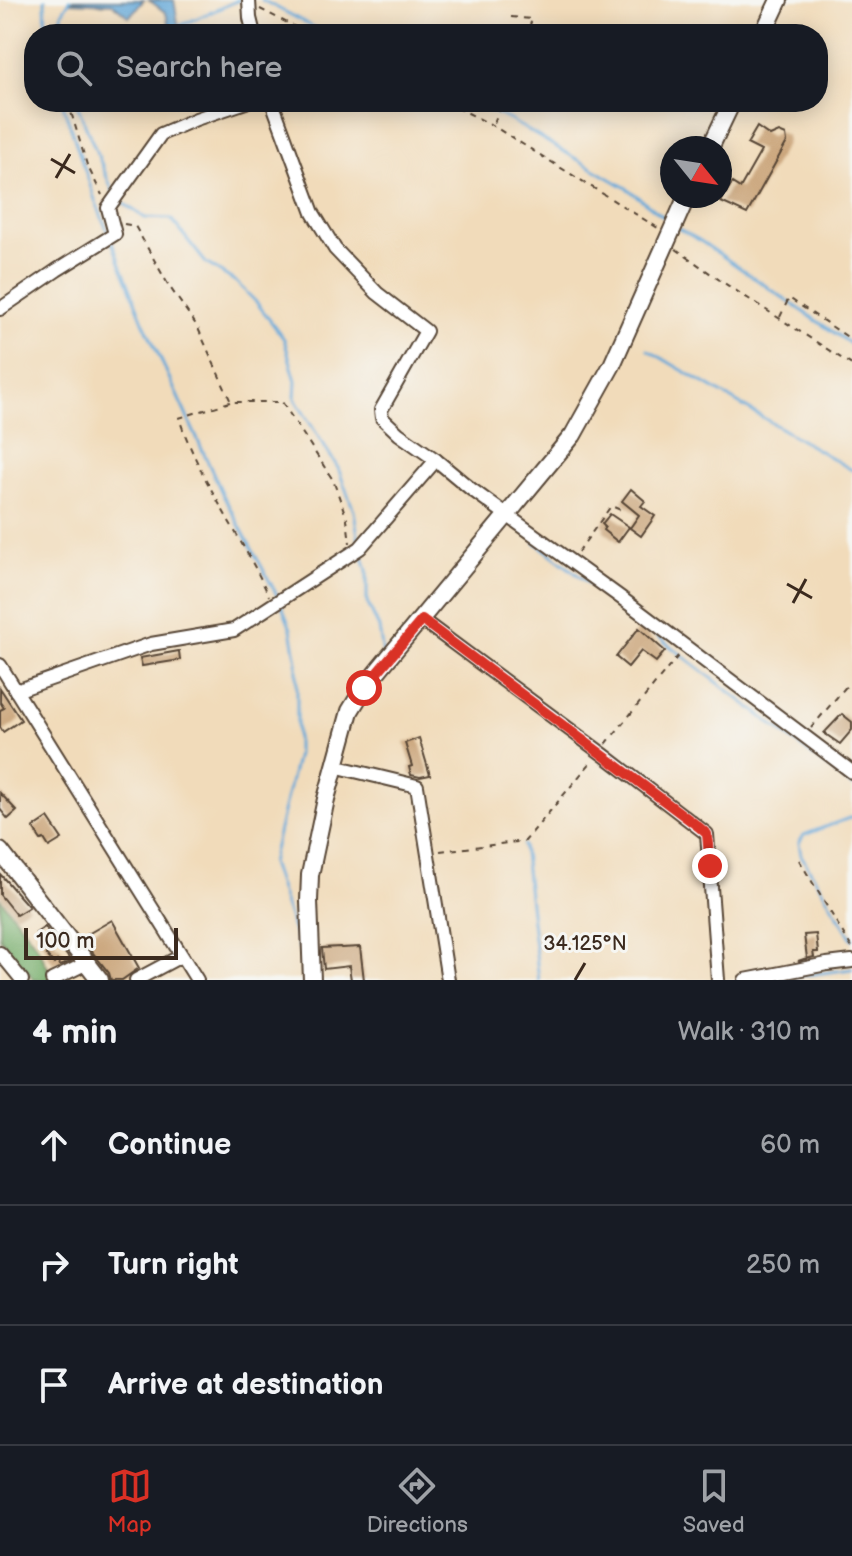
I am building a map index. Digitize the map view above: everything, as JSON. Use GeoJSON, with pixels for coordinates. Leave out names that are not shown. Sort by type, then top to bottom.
{"type":"FeatureCollection","features":[{"type":"Feature","properties":{"kind":"street"},"geometry":{"type":"LineString","coordinates":[[768,24],[779,0]]}},
{"type":"Feature","properties":{"kind":"street"},"geometry":{"type":"LineString","coordinates":[[249,2],[252,24]]}},
{"type":"Feature","properties":{"kind":"street"},"geometry":{"type":"LineString","coordinates":[[0,309],[115,234],[110,214],[161,134],[217,112]]}},
{"type":"Feature","properties":{"kind":"street"},"geometry":{"type":"LineString","coordinates":[[276,112],[313,213],[335,249],[377,293],[426,331],[381,410],[382,418],[471,489],[852,772]]}},
{"type":"Feature","properties":{"kind":"street"},"geometry":{"type":"LineString","coordinates":[[716,136],[727,112]]}},
{"type":"Feature","properties":{"kind":"street"},"geometry":{"type":"LineString","coordinates":[[313,977],[310,875],[334,766],[350,711],[380,668],[573,435],[612,365],[681,208]]}},
{"type":"Feature","properties":{"kind":"street"},"geometry":{"type":"LineString","coordinates":[[16,691],[151,644],[234,630],[359,547],[436,460]]}},
{"type":"Feature","properties":{"kind":"street"},"geometry":{"type":"LineString","coordinates":[[422,620],[707,834],[718,980]]}},
{"type":"Feature","properties":{"kind":"street"},"geometry":{"type":"LineString","coordinates":[[0,665],[197,980]]}},
{"type":"Feature","properties":{"kind":"street"},"geometry":{"type":"LineString","coordinates":[[334,766],[417,786],[448,980]]}},
{"type":"Feature","properties":{"kind":"street"},"geometry":{"type":"LineString","coordinates":[[0,851],[100,980]]}},
{"type":"Feature","properties":{"kind":"street"},"geometry":{"type":"LineString","coordinates":[[0,953],[22,980]]}},
{"type":"Feature","properties":{"kind":"street"},"geometry":{"type":"LineString","coordinates":[[136,980],[181,956]]}},
{"type":"Feature","properties":{"kind":"street"},"geometry":{"type":"LineString","coordinates":[[745,980],[852,961]]}},
{"type":"Feature","properties":{"kind":"street"},"geometry":{"type":"LineString","coordinates":[[52,980],[87,963]]}},
{"type":"Feature","properties":{"kind":"path"},"geometry":{"type":"LineString","coordinates":[[249,2],[290,24]]}},
{"type":"Feature","properties":{"kind":"path"},"geometry":{"type":"LineString","coordinates":[[511,17],[532,19],[530,24]]}},
{"type":"Feature","properties":{"kind":"path"},"geometry":{"type":"LineString","coordinates":[[71,112],[87,165],[110,214],[135,226],[169,286],[197,326],[231,402]]}},
{"type":"Feature","properties":{"kind":"path"},"geometry":{"type":"LineString","coordinates":[[466,112],[669,235],[672,246],[721,281],[852,365]]}},
{"type":"Feature","properties":{"kind":"path"},"geometry":{"type":"LineString","coordinates":[[493,126],[498,112]]}},
{"type":"Feature","properties":{"kind":"path"},"geometry":{"type":"LineString","coordinates":[[779,318],[789,298],[852,340]]}},
{"type":"Feature","properties":{"kind":"path"},"geometry":{"type":"LineString","coordinates":[[274,603],[199,466],[179,418],[231,402],[282,402],[333,480],[359,547]]}},
{"type":"Feature","properties":{"kind":"path"},"geometry":{"type":"LineString","coordinates":[[571,561],[611,506],[621,510]]}},
{"type":"Feature","properties":{"kind":"path"},"geometry":{"type":"LineString","coordinates":[[427,853],[525,841],[686,647]]}},
{"type":"Feature","properties":{"kind":"path"},"geometry":{"type":"LineString","coordinates":[[805,736],[849,683]]}},
{"type":"Feature","properties":{"kind":"path"},"geometry":{"type":"LineString","coordinates":[[799,860],[852,948]]}},
{"type":"Feature","properties":{"kind":"green space"},"geometry":{"type":"Polygon","coordinates":[[[0,898],[37,946],[54,980],[34,980],[0,938],[0,898]]]}},
{"type":"Feature","properties":{"kind":"water"},"geometry":{"type":"Polygon","coordinates":[[[70,0],[144,0],[129,17],[113,4],[70,0]]]}},
{"type":"Feature","properties":{"kind":"water"},"geometry":{"type":"Polygon","coordinates":[[[149,0],[174,0],[178,24],[169,24],[166,13],[149,0]]]}},
{"type":"Feature","properties":{"kind":"building"},"geometry":{"type":"Polygon","coordinates":[[[757,127],[770,136],[779,132],[786,135],[787,142],[747,214],[732,207],[732,183],[740,188],[761,151],[747,144],[757,127]]]}},
{"type":"Feature","properties":{"kind":"building"},"geometry":{"type":"Polygon","coordinates":[[[631,489],[645,501],[641,506],[655,516],[641,536],[630,528],[639,515],[622,501],[631,489]]]}},
{"type":"Feature","properties":{"kind":"building"},"geometry":{"type":"Polygon","coordinates":[[[610,514],[629,527],[618,542],[603,530],[605,527],[602,524],[610,514]]]}},
{"type":"Feature","properties":{"kind":"building"},"geometry":{"type":"Polygon","coordinates":[[[639,628],[665,651],[656,662],[641,651],[628,667],[616,657],[639,628]]]}},
{"type":"Feature","properties":{"kind":"building"},"geometry":{"type":"Polygon","coordinates":[[[179,651],[180,660],[142,666],[140,658],[179,651]]]}},
{"type":"Feature","properties":{"kind":"building"},"geometry":{"type":"Polygon","coordinates":[[[0,688],[21,720],[3,732],[0,727],[0,710],[4,708],[0,702],[0,688]]]}},
{"type":"Feature","properties":{"kind":"building"},"geometry":{"type":"Polygon","coordinates":[[[842,714],[852,722],[852,730],[840,744],[824,733],[842,714]]]}},
{"type":"Feature","properties":{"kind":"building"},"geometry":{"type":"Polygon","coordinates":[[[419,738],[430,775],[420,777],[411,775],[409,767],[412,766],[405,743],[419,738]]]}},
{"type":"Feature","properties":{"kind":"building"},"geometry":{"type":"Polygon","coordinates":[[[0,793],[17,811],[8,819],[0,809],[0,793]]]}},
{"type":"Feature","properties":{"kind":"building"},"geometry":{"type":"Polygon","coordinates":[[[48,818],[62,839],[49,847],[33,828],[48,818]]]}},
{"type":"Feature","properties":{"kind":"building"},"geometry":{"type":"Polygon","coordinates":[[[0,874],[29,907],[16,915],[0,895],[0,874]]]}},
{"type":"Feature","properties":{"kind":"building"},"geometry":{"type":"Polygon","coordinates":[[[112,920],[139,968],[122,980],[111,980],[109,973],[81,938],[112,920]]]}},
{"type":"Feature","properties":{"kind":"building"},"geometry":{"type":"Polygon","coordinates":[[[45,927],[71,961],[60,966],[46,954],[48,952],[36,933],[45,927]]]}},
{"type":"Feature","properties":{"kind":"building"},"geometry":{"type":"Polygon","coordinates":[[[816,934],[818,952],[813,952],[814,957],[798,961],[807,958],[804,935],[816,934]]]}},
{"type":"Feature","properties":{"kind":"building"},"geometry":{"type":"Polygon","coordinates":[[[360,947],[364,980],[351,980],[349,966],[324,969],[322,948],[360,947]]]}},
{"type":"Feature","properties":{"kind":"waterway"},"geometry":{"type":"LineString","coordinates":[[45,0],[46,24]]}},
{"type":"Feature","properties":{"kind":"waterway"},"geometry":{"type":"LineString","coordinates":[[62,24],[62,13],[70,0]]}},
{"type":"Feature","properties":{"kind":"waterway"},"geometry":{"type":"LineString","coordinates":[[184,24],[239,0]]}},
{"type":"Feature","properties":{"kind":"waterway"},"geometry":{"type":"LineString","coordinates":[[262,0],[308,24]]}},
{"type":"Feature","properties":{"kind":"waterway"},"geometry":{"type":"LineString","coordinates":[[65,112],[109,235]]}},
{"type":"Feature","properties":{"kind":"waterway"},"geometry":{"type":"LineString","coordinates":[[80,112],[113,192]]}},
{"type":"Feature","properties":{"kind":"waterway"},"geometry":{"type":"LineString","coordinates":[[493,112],[628,189],[670,222]]}},
{"type":"Feature","properties":{"kind":"waterway"},"geometry":{"type":"LineString","coordinates":[[120,201],[145,218],[171,219],[206,263],[236,282],[257,303],[284,339],[296,381],[295,399],[338,468],[354,511],[359,542]]}},
{"type":"Feature","properties":{"kind":"waterway"},"geometry":{"type":"LineString","coordinates":[[679,229],[852,345]]}},
{"type":"Feature","properties":{"kind":"waterway"},"geometry":{"type":"LineString","coordinates":[[112,242],[143,321],[223,495],[278,597]]}},
{"type":"Feature","properties":{"kind":"waterway"},"geometry":{"type":"LineString","coordinates":[[648,350],[852,470]]}},
{"type":"Feature","properties":{"kind":"waterway"},"geometry":{"type":"LineString","coordinates":[[535,542],[852,786]]}},
{"type":"Feature","properties":{"kind":"waterway"},"geometry":{"type":"LineString","coordinates":[[362,554],[367,570],[367,602],[379,628],[383,654]]}},
{"type":"Feature","properties":{"kind":"waterway"},"geometry":{"type":"LineString","coordinates":[[281,604],[291,629],[297,662],[297,754],[271,863],[304,962]]}},
{"type":"Feature","properties":{"kind":"waterway"},"geometry":{"type":"LineString","coordinates":[[852,817],[804,835],[799,843],[801,855],[852,939]]}},
{"type":"Feature","properties":{"kind":"waterway"},"geometry":{"type":"LineString","coordinates":[[523,845],[539,980]]}},
{"type":"Feature","properties":{"kind":"waterway"},"geometry":{"type":"LineString","coordinates":[[785,978],[852,969]]}},
{"type":"Feature","properties":{"kind":"route"},"geometry":{"type":"LineString","coordinates":[[364,688],[422,620],[699,827],[707,834],[710,866]]}}]}
